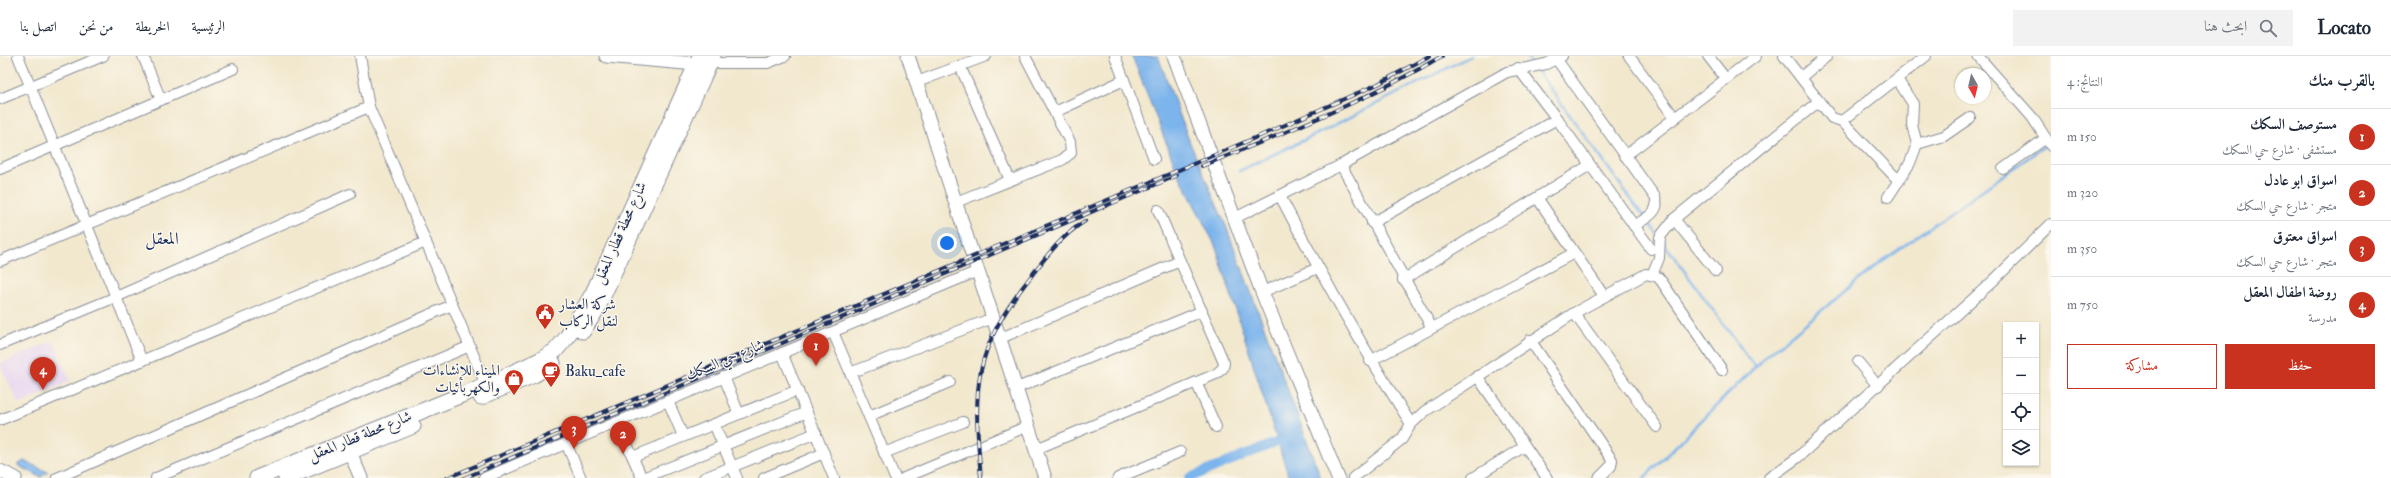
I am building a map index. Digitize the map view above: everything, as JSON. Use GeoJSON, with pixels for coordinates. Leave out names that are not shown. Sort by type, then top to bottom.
{"type":"FeatureCollection","features":[{"type":"Feature","properties":{"kind":"main road","name":"شارع محطة قطار المعقل"},"geometry":{"type":"LineString","coordinates":[[258,478],[486,385],[540,360],[555,351],[579,319],[597,286],[705,60]]}},
{"type":"Feature","properties":{"kind":"main road","name":"شارع محطة قطار المعقل"},"geometry":{"type":"LineString","coordinates":[[286,478],[534,375],[560,356],[580,335],[597,309],[705,60]]}},
{"type":"Feature","properties":{"kind":"street"},"geometry":{"type":"LineString","coordinates":[[18,56],[142,360]]}},
{"type":"Feature","properties":{"kind":"street"},"geometry":{"type":"LineString","coordinates":[[0,99],[103,56]]}},
{"type":"Feature","properties":{"kind":"street"},"geometry":{"type":"LineString","coordinates":[[143,56],[161,100]]}},
{"type":"Feature","properties":{"kind":"street"},"geometry":{"type":"LineString","coordinates":[[360,56],[369,107],[486,385]]}},
{"type":"Feature","properties":{"kind":"street"},"geometry":{"type":"LineString","coordinates":[[606,56],[768,63],[785,56]]}},
{"type":"Feature","properties":{"kind":"street"},"geometry":{"type":"LineString","coordinates":[[908,56],[993,318],[1001,338],[1044,478]]}},
{"type":"Feature","properties":{"kind":"street"},"geometry":{"type":"LineString","coordinates":[[917,82],[986,56]]}},
{"type":"Feature","properties":{"kind":"street"},"geometry":{"type":"LineString","coordinates":[[956,202],[1068,158],[1071,153],[1070,142],[1025,56]]}},
{"type":"Feature","properties":{"kind":"street"},"geometry":{"type":"LineString","coordinates":[[1115,56],[1154,159]]}},
{"type":"Feature","properties":{"kind":"street"},"geometry":{"type":"LineString","coordinates":[[1174,56],[1262,292],[1338,478]]}},
{"type":"Feature","properties":{"kind":"street"},"geometry":{"type":"LineString","coordinates":[[1629,56],[1675,118]]}},
{"type":"Feature","properties":{"kind":"street"},"geometry":{"type":"LineString","coordinates":[[1708,56],[1726,79]]}},
{"type":"Feature","properties":{"kind":"street"},"geometry":{"type":"LineString","coordinates":[[1625,156],[1756,56]]}},
{"type":"Feature","properties":{"kind":"street"},"geometry":{"type":"LineString","coordinates":[[1784,56],[1832,118],[1842,121],[1899,181]]}},
{"type":"Feature","properties":{"kind":"street"},"geometry":{"type":"LineString","coordinates":[[1801,78],[1828,56]]}},
{"type":"Feature","properties":{"kind":"street"},"geometry":{"type":"LineString","coordinates":[[1842,121],[1926,56]]}},
{"type":"Feature","properties":{"kind":"street"},"geometry":{"type":"LineString","coordinates":[[1978,56],[2020,102],[2049,142],[2002,169]]}},
{"type":"Feature","properties":{"kind":"street"},"geometry":{"type":"LineString","coordinates":[[1235,218],[1340,165],[1507,72],[1518,68],[1546,64],[1559,58],[1625,156],[1656,197],[1657,203],[1654,212],[1634,226]]}},
{"type":"Feature","properties":{"kind":"street"},"geometry":{"type":"LineString","coordinates":[[960,66],[1010,180]]}},
{"type":"Feature","properties":{"kind":"street"},"geometry":{"type":"LineString","coordinates":[[1518,68],[1557,118],[1651,249]]}},
{"type":"Feature","properties":{"kind":"street"},"geometry":{"type":"LineString","coordinates":[[0,168],[233,69]]}},
{"type":"Feature","properties":{"kind":"street"},"geometry":{"type":"LineString","coordinates":[[1888,197],[1910,163],[1917,144],[1912,125],[1913,104],[1897,79]]}},
{"type":"Feature","properties":{"kind":"street"},"geometry":{"type":"LineString","coordinates":[[1055,112],[1124,80]]}},
{"type":"Feature","properties":{"kind":"street"},"geometry":{"type":"LineString","coordinates":[[1652,274],[1658,258],[1660,237],[1674,219],[1819,101]]}},
{"type":"Feature","properties":{"kind":"street"},"geometry":{"type":"LineString","coordinates":[[0,261],[369,107]]}},
{"type":"Feature","properties":{"kind":"street"},"geometry":{"type":"LineString","coordinates":[[1372,223],[1557,118]]}},
{"type":"Feature","properties":{"kind":"street"},"geometry":{"type":"LineString","coordinates":[[1917,144],[1944,136],[1970,118]]}},
{"type":"Feature","properties":{"kind":"street"},"geometry":{"type":"LineString","coordinates":[[1340,165],[1403,280],[1432,328]]}},
{"type":"Feature","properties":{"kind":"street"},"geometry":{"type":"LineString","coordinates":[[1403,280],[1538,199],[1590,165]]}},
{"type":"Feature","properties":{"kind":"street"},"geometry":{"type":"LineString","coordinates":[[0,345],[116,297],[350,194]]}},
{"type":"Feature","properties":{"kind":"street"},"geometry":{"type":"LineString","coordinates":[[1280,196],[1370,361],[1411,424]]}},
{"type":"Feature","properties":{"kind":"street"},"geometry":{"type":"LineString","coordinates":[[1538,199],[1604,296]]}},
{"type":"Feature","properties":{"kind":"street"},"geometry":{"type":"LineString","coordinates":[[1036,449],[1221,372],[1224,363],[1158,210]]}},
{"type":"Feature","properties":{"kind":"street"},"geometry":{"type":"LineString","coordinates":[[1674,219],[1716,271]]}},
{"type":"Feature","properties":{"kind":"street"},"geometry":{"type":"LineString","coordinates":[[1769,478],[1797,458],[1878,386],[1993,281],[2051,224]]}},
{"type":"Feature","properties":{"kind":"street"},"geometry":{"type":"LineString","coordinates":[[0,420],[426,242]]}},
{"type":"Feature","properties":{"kind":"street"},"geometry":{"type":"LineString","coordinates":[[1370,361],[1574,253]]}},
{"type":"Feature","properties":{"kind":"street"},"geometry":{"type":"LineString","coordinates":[[1001,338],[1180,261]]}},
{"type":"Feature","properties":{"kind":"street"},"geometry":{"type":"LineString","coordinates":[[1262,292],[1318,268]]}},
{"type":"Feature","properties":{"kind":"street","name":"شارع حي السكك"},"geometry":{"type":"LineString","coordinates":[[484,478],[978,271]]}},
{"type":"Feature","properties":{"kind":"street"},"geometry":{"type":"LineString","coordinates":[[1353,478],[1402,439],[1411,424],[1419,416],[1530,340],[1574,313],[1646,274],[1652,274],[1662,282],[1722,370]]}},
{"type":"Feature","properties":{"kind":"street"},"geometry":{"type":"LineString","coordinates":[[57,478],[452,305]]}},
{"type":"Feature","properties":{"kind":"street"},"geometry":{"type":"LineString","coordinates":[[1016,388],[1202,310]]}},
{"type":"Feature","properties":{"kind":"street"},"geometry":{"type":"LineString","coordinates":[[1574,313],[1657,427]]}},
{"type":"Feature","properties":{"kind":"street"},"geometry":{"type":"LineString","coordinates":[[850,373],[993,318]]}},
{"type":"Feature","properties":{"kind":"street"},"geometry":{"type":"LineString","coordinates":[[833,332],[895,478]]}},
{"type":"Feature","properties":{"kind":"street"},"geometry":{"type":"LineString","coordinates":[[1530,340],[1612,460],[1611,466],[1598,478]]}},
{"type":"Feature","properties":{"kind":"street"},"geometry":{"type":"LineString","coordinates":[[156,478],[470,346]]}},
{"type":"Feature","properties":{"kind":"street"},"geometry":{"type":"LineString","coordinates":[[782,353],[816,433],[832,477]]}},
{"type":"Feature","properties":{"kind":"street"},"geometry":{"type":"LineString","coordinates":[[1858,362],[1878,386]]}},
{"type":"Feature","properties":{"kind":"street"},"geometry":{"type":"LineString","coordinates":[[1477,376],[1547,478]]}},
{"type":"Feature","properties":{"kind":"street"},"geometry":{"type":"LineString","coordinates":[[724,377],[739,414]]}},
{"type":"Feature","properties":{"kind":"street"},"geometry":{"type":"LineString","coordinates":[[869,416],[950,382]]}},
{"type":"Feature","properties":{"kind":"street"},"geometry":{"type":"LineString","coordinates":[[1196,382],[1216,427]]}},
{"type":"Feature","properties":{"kind":"street"},"geometry":{"type":"LineString","coordinates":[[633,457],[798,390]]}},
{"type":"Feature","properties":{"kind":"street"},"geometry":{"type":"LineString","coordinates":[[668,401],[683,436]]}},
{"type":"Feature","properties":{"kind":"street"},"geometry":{"type":"LineString","coordinates":[[617,422],[642,478],[807,412]]}},
{"type":"Feature","properties":{"kind":"street"},"geometry":{"type":"LineString","coordinates":[[884,453],[963,422]]}},
{"type":"Feature","properties":{"kind":"street"},"geometry":{"type":"LineString","coordinates":[[714,424],[737,478]]}},
{"type":"Feature","properties":{"kind":"street"},"geometry":{"type":"LineString","coordinates":[[904,478],[1028,426]]}},
{"type":"Feature","properties":{"kind":"street"},"geometry":{"type":"LineString","coordinates":[[704,478],[816,433]]}},
{"type":"Feature","properties":{"kind":"street"},"geometry":{"type":"LineString","coordinates":[[566,443],[581,478]]}},
{"type":"Feature","properties":{"kind":"street"},"geometry":{"type":"LineString","coordinates":[[1473,478],[1525,446]]}},
{"type":"Feature","properties":{"kind":"street"},"geometry":{"type":"LineString","coordinates":[[350,452],[361,478]]}},
{"type":"Feature","properties":{"kind":"street"},"geometry":{"type":"LineString","coordinates":[[1118,478],[1180,452]]}},
{"type":"Feature","properties":{"kind":"street"},"geometry":{"type":"LineString","coordinates":[[764,478],[824,453]]}},
{"type":"Feature","properties":{"kind":"street"},"geometry":{"type":"LineString","coordinates":[[0,471],[15,478]]}},
{"type":"Feature","properties":{"kind":"shaded area"},"geometry":{"type":"Polygon","coordinates":[[[53,341],[70,381],[19,404],[0,364],[53,341]]]}},
{"type":"Feature","properties":{"kind":"water"},"geometry":{"type":"Polygon","coordinates":[[[1132,56],[1158,56],[1190,143],[1226,226],[1321,478],[1289,478],[1216,247],[1178,173],[1132,56]]]}},
{"type":"Feature","properties":{"kind":"water"},"geometry":{"type":"Polygon","coordinates":[[[24,461],[48,472],[41,477],[17,465],[24,461]]]}},
{"type":"Feature","properties":{"kind":"waterway"},"geometry":{"type":"LineString","coordinates":[[1239,171],[1319,133],[1471,56]]}},
{"type":"Feature","properties":{"kind":"waterway"},"geometry":{"type":"LineString","coordinates":[[1526,56],[1532,64]]}},
{"type":"Feature","properties":{"kind":"waterway"},"geometry":{"type":"LineString","coordinates":[[1536,69],[1644,217]]}},
{"type":"Feature","properties":{"kind":"waterway"},"geometry":{"type":"LineString","coordinates":[[1644,478],[1765,357],[1878,264],[2046,145]]}},
{"type":"Feature","properties":{"kind":"waterway"},"geometry":{"type":"LineString","coordinates":[[1647,221],[1658,235]]}},
{"type":"Feature","properties":{"kind":"waterway"},"geometry":{"type":"LineString","coordinates":[[1663,242],[1755,367]]}},
{"type":"Feature","properties":{"kind":"waterway"},"geometry":{"type":"LineString","coordinates":[[1189,478],[1277,442]]}},
{"type":"Feature","properties":{"kind":"railway"},"geometry":{"type":"LineString","coordinates":[[447,478],[1269,132],[1378,84],[1429,56]]}},
{"type":"Feature","properties":{"kind":"railway"},"geometry":{"type":"LineString","coordinates":[[1202,166],[1324,116],[1384,88],[1442,56]]}},
{"type":"Feature","properties":{"kind":"railway"},"geometry":{"type":"LineString","coordinates":[[464,478],[1176,176]]}},
{"type":"Feature","properties":{"kind":"railway"},"geometry":{"type":"LineString","coordinates":[[981,478],[977,418],[978,393],[981,370],[987,348],[1012,302],[1038,267],[1070,232],[1085,221]]}},
{"type":"Feature","properties":{"kind":"place","name":"شركة العشار لنقل الركاب"},"geometry":{"type":"Point","coordinates":[545,330]}},
{"type":"Feature","properties":{"kind":"place","name":"مستوصف السكك"},"geometry":{"type":"Point","coordinates":[816,366]}},
{"type":"Feature","properties":{"kind":"place","name":"Baku_cafe"},"geometry":{"type":"Point","coordinates":[551,388]}},
{"type":"Feature","properties":{"kind":"place","name":"روضة اطفال المعقل"},"geometry":{"type":"Point","coordinates":[43,390]}},
{"type":"Feature","properties":{"kind":"place","name":"الميناء للإنشاءات والكهربائيات"},"geometry":{"type":"Point","coordinates":[514,396]}},
{"type":"Feature","properties":{"kind":"place","name":"اسواق معتوق"},"geometry":{"type":"Point","coordinates":[574,449]}},
{"type":"Feature","properties":{"kind":"place","name":"اسواق ابو عادل"},"geometry":{"type":"Point","coordinates":[623,454]}},
{"type":"Feature","properties":{"kind":"district","name":"المعقل"},"geometry":{"type":"Point","coordinates":[162,238]}}]}
